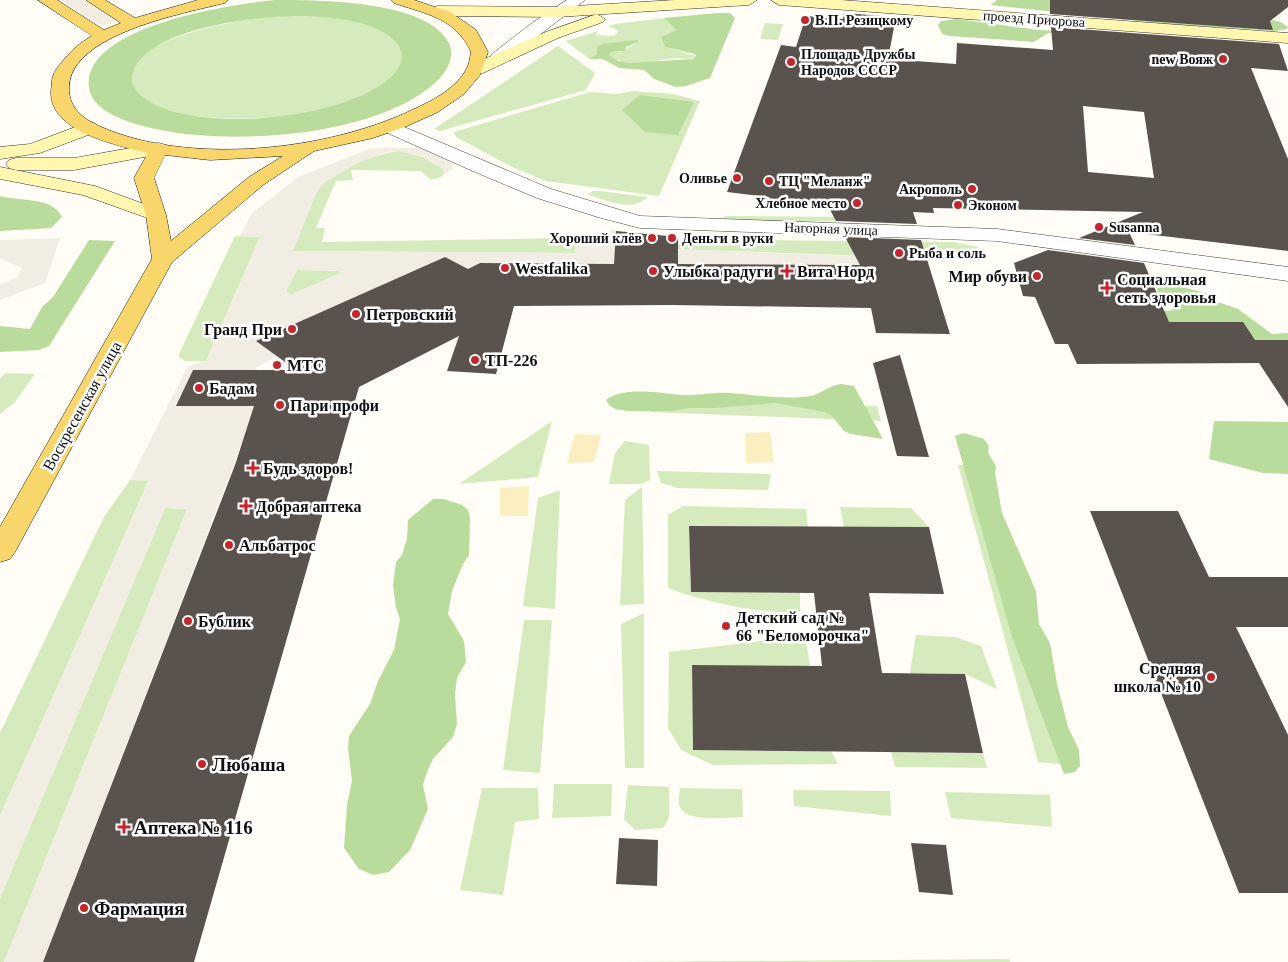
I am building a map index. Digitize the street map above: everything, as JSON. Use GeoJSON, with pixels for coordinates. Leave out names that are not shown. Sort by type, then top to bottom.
{"type":"FeatureCollection","features":[{"type":"Feature","properties":{"kind":"main road"},"geometry":{"type":"LineString","coordinates":[[46,0],[104,37]]}},
{"type":"Feature","properties":{"kind":"main road"},"geometry":{"type":"LineString","coordinates":[[94,0],[132,23]]}},
{"type":"Feature","properties":{"kind":"main road"},"geometry":{"type":"LineString","coordinates":[[220,0],[176,9],[132,23],[84,49],[69,63],[59,82],[58,92],[67,111],[89,128],[124,141],[159,149],[227,153],[315,146],[390,127],[442,104],[464,86],[477,69],[480,55],[477,42],[455,20],[437,11],[398,0]]}},
{"type":"Feature","properties":{"kind":"main road","name":"Воскресенская улица"},"geometry":{"type":"LineString","coordinates":[[0,552],[105,367],[163,259],[256,181],[315,146]]}},
{"type":"Feature","properties":{"kind":"main road"},"geometry":{"type":"LineString","coordinates":[[159,149],[144,178],[156,215],[163,259]]}},
{"type":"Feature","properties":{"kind":"street"},"geometry":{"type":"LineString","coordinates":[[498,58],[557,12],[577,0]]}},
{"type":"Feature","properties":{"kind":"street"},"geometry":{"type":"LineString","coordinates":[[437,11],[557,12],[749,0]]}},
{"type":"Feature","properties":{"kind":"street","name":"проезд Приорова"},"geometry":{"type":"LineString","coordinates":[[760,0],[1288,38]]}},
{"type":"Feature","properties":{"kind":"street"},"geometry":{"type":"LineString","coordinates":[[477,69],[498,58],[582,23],[643,8]]}},
{"type":"Feature","properties":{"kind":"street","name":"Нагорная улица"},"geometry":{"type":"LineString","coordinates":[[390,127],[505,177],[606,214],[640,222],[997,235],[1288,274]]}},
{"type":"Feature","properties":{"kind":"street"},"geometry":{"type":"LineString","coordinates":[[0,153],[33,149],[89,128]]}},
{"type":"Feature","properties":{"kind":"street"},"geometry":{"type":"LineString","coordinates":[[0,164],[74,164],[159,149]]}},
{"type":"Feature","properties":{"kind":"street"},"geometry":{"type":"LineString","coordinates":[[0,174],[88,190],[156,215]]}},
{"type":"Feature","properties":{"kind":"green space"},"geometry":{"type":"Polygon","coordinates":[[[275,0],[344,2],[396,10],[419,18],[437,29],[449,43],[451,49],[450,60],[446,70],[435,83],[408,102],[374,116],[335,127],[294,133],[212,136],[175,132],[143,126],[118,118],[102,108],[91,95],[89,87],[93,66],[109,48],[134,34],[164,22],[196,13],[275,0]],[[299,16],[258,18],[207,27],[160,44],[143,57],[133,72],[132,79],[136,90],[144,98],[168,109],[198,116],[234,119],[271,117],[308,112],[343,103],[372,90],[393,75],[398,68],[402,57],[398,45],[390,36],[379,30],[352,21],[299,16]]]}},
{"type":"Feature","properties":{"kind":"green space"},"geometry":{"type":"Polygon","coordinates":[[[997,0],[1097,0],[1263,18],[1281,22],[1288,27],[1287,29],[1276,31],[1165,24],[991,5],[997,0]]]}},
{"type":"Feature","properties":{"kind":"green space"},"geometry":{"type":"Polygon","coordinates":[[[730,13],[735,18],[710,78],[686,86],[676,87],[654,79],[644,70],[619,68],[603,59],[589,59],[597,54],[597,47],[602,44],[637,40],[639,42],[626,47],[625,51],[611,52],[609,55],[618,61],[630,63],[692,59],[696,56],[695,54],[665,47],[661,37],[676,30],[664,18],[730,13]]]}},
{"type":"Feature","properties":{"kind":"green space"},"geometry":{"type":"Polygon","coordinates":[[[275,16],[343,19],[378,28],[391,36],[400,47],[402,54],[401,63],[396,72],[378,88],[353,100],[324,109],[292,115],[259,118],[199,116],[176,112],[149,102],[134,87],[132,80],[135,65],[148,52],[167,41],[215,26],[275,16]]]}},
{"type":"Feature","properties":{"kind":"green space"},"geometry":{"type":"Polygon","coordinates":[[[664,18],[676,30],[667,34],[662,40],[665,47],[696,56],[633,63],[616,60],[608,55],[611,52],[621,52],[639,42],[597,51],[597,54],[589,59],[566,41],[598,31],[596,35],[614,36],[619,31],[608,26],[664,18]]]}},
{"type":"Feature","properties":{"kind":"green space"},"geometry":{"type":"Polygon","coordinates":[[[957,19],[1058,31],[1061,33],[1048,33],[1034,42],[942,34],[938,25],[941,21],[957,19]]]}},
{"type":"Feature","properties":{"kind":"green space"},"geometry":{"type":"Polygon","coordinates":[[[765,23],[783,24],[778,40],[760,39],[765,23]]]}},
{"type":"Feature","properties":{"kind":"green space"},"geometry":{"type":"Polygon","coordinates":[[[558,46],[595,73],[586,90],[440,131],[434,129],[558,46]]]}},
{"type":"Feature","properties":{"kind":"green space"},"geometry":{"type":"Polygon","coordinates":[[[633,91],[673,94],[700,101],[659,196],[546,181],[510,166],[456,137],[454,132],[590,92],[617,94],[633,91]]]}},
{"type":"Feature","properties":{"kind":"green space"},"geometry":{"type":"Polygon","coordinates":[[[640,95],[694,102],[678,135],[645,132],[622,110],[640,95]]]}},
{"type":"Feature","properties":{"kind":"green space"},"geometry":{"type":"Polygon","coordinates":[[[400,151],[423,157],[443,169],[445,173],[441,177],[431,180],[421,171],[351,170],[353,180],[336,181],[316,228],[325,228],[322,242],[574,238],[575,253],[292,251],[310,205],[324,183],[343,169],[379,155],[400,151]]]}},
{"type":"Feature","properties":{"kind":"green space"},"geometry":{"type":"Polygon","coordinates":[[[593,191],[648,197],[642,202],[627,205],[588,195],[593,191]]]}},
{"type":"Feature","properties":{"kind":"green space"},"geometry":{"type":"Polygon","coordinates":[[[0,196],[44,203],[57,210],[62,217],[51,228],[0,231],[0,196]]]}},
{"type":"Feature","properties":{"kind":"green space"},"geometry":{"type":"Polygon","coordinates":[[[725,216],[842,217],[843,221],[720,222],[725,216]]]}},
{"type":"Feature","properties":{"kind":"green space"},"geometry":{"type":"Polygon","coordinates":[[[235,236],[260,237],[206,361],[185,361],[178,356],[235,236]]]}},
{"type":"Feature","properties":{"kind":"green space"},"geometry":{"type":"Polygon","coordinates":[[[683,239],[953,242],[978,247],[982,260],[672,249],[626,254],[613,250],[662,250],[662,243],[683,243],[683,239]]]}},
{"type":"Feature","properties":{"kind":"green space"},"geometry":{"type":"Polygon","coordinates":[[[89,240],[115,241],[49,346],[39,350],[0,352],[0,326],[30,329],[42,307],[53,297],[89,240]]]}},
{"type":"Feature","properties":{"kind":"green space"},"geometry":{"type":"Polygon","coordinates":[[[297,270],[339,271],[341,273],[290,295],[286,291],[297,270]]]}},
{"type":"Feature","properties":{"kind":"green space"},"geometry":{"type":"Polygon","coordinates":[[[1166,283],[1206,293],[1215,301],[1238,309],[1272,334],[1288,333],[1288,340],[1255,340],[1242,322],[1058,323],[1134,311],[1169,311],[1176,308],[1175,303],[1160,298],[1157,289],[1166,283]]]}},
{"type":"Feature","properties":{"kind":"green space"},"geometry":{"type":"Polygon","coordinates":[[[5,373],[35,374],[14,403],[0,414],[0,379],[5,373]]]}},
{"type":"Feature","properties":{"kind":"green space"},"geometry":{"type":"Polygon","coordinates":[[[841,384],[854,386],[883,439],[851,434],[844,431],[831,415],[825,412],[775,403],[715,408],[689,408],[672,411],[629,411],[613,408],[606,400],[622,393],[632,392],[681,395],[724,393],[800,397],[814,395],[841,384]]]}},
{"type":"Feature","properties":{"kind":"green space"},"geometry":{"type":"Polygon","coordinates":[[[651,400],[877,406],[881,421],[650,412],[651,400]]]}},
{"type":"Feature","properties":{"kind":"green space"},"geometry":{"type":"Polygon","coordinates":[[[552,421],[538,477],[459,484],[552,421]]]}},
{"type":"Feature","properties":{"kind":"green space"},"geometry":{"type":"Polygon","coordinates":[[[1214,421],[1288,422],[1288,474],[1263,473],[1209,459],[1214,421]]]}},
{"type":"Feature","properties":{"kind":"green space"},"geometry":{"type":"Polygon","coordinates":[[[964,433],[984,439],[989,446],[988,453],[996,466],[995,473],[1002,513],[1036,591],[1039,624],[1050,643],[1057,684],[1068,727],[1079,750],[1080,766],[1075,772],[1064,774],[1012,637],[955,436],[964,433]]]}},
{"type":"Feature","properties":{"kind":"green space"},"geometry":{"type":"Polygon","coordinates":[[[625,441],[649,445],[650,480],[641,484],[609,484],[615,453],[625,441]]]}},
{"type":"Feature","properties":{"kind":"green space"},"geometry":{"type":"Polygon","coordinates":[[[977,464],[1078,766],[1038,762],[958,465],[977,464]]]}},
{"type":"Feature","properties":{"kind":"green space"},"geometry":{"type":"Polygon","coordinates":[[[657,471],[771,474],[768,490],[678,488],[661,483],[657,471]]]}},
{"type":"Feature","properties":{"kind":"green space"},"geometry":{"type":"Polygon","coordinates":[[[130,480],[149,480],[0,816],[0,733],[104,517],[130,480]]]}},
{"type":"Feature","properties":{"kind":"green space"},"geometry":{"type":"Polygon","coordinates":[[[642,487],[644,604],[620,605],[625,500],[642,487]]]}},
{"type":"Feature","properties":{"kind":"green space"},"geometry":{"type":"Polygon","coordinates":[[[560,490],[555,609],[523,606],[538,498],[560,490]]]}},
{"type":"Feature","properties":{"kind":"green space"},"geometry":{"type":"Polygon","coordinates":[[[433,499],[444,499],[462,505],[468,510],[470,518],[469,555],[463,564],[452,591],[448,614],[464,641],[466,662],[457,678],[455,694],[457,724],[453,737],[433,759],[427,772],[423,785],[428,809],[410,850],[389,872],[373,875],[359,869],[344,848],[347,805],[352,781],[348,748],[349,736],[370,704],[378,681],[394,650],[400,619],[396,608],[393,585],[396,562],[402,555],[407,539],[408,520],[433,499]]]}},
{"type":"Feature","properties":{"kind":"green space"},"geometry":{"type":"Polygon","coordinates":[[[683,506],[806,509],[808,527],[689,526],[691,592],[800,592],[800,612],[770,611],[733,606],[697,598],[668,588],[668,515],[683,506]]]}},
{"type":"Feature","properties":{"kind":"green space"},"geometry":{"type":"Polygon","coordinates":[[[840,507],[911,508],[929,527],[844,527],[840,507]]]}},
{"type":"Feature","properties":{"kind":"green space"},"geometry":{"type":"Polygon","coordinates":[[[165,508],[187,509],[4,962],[0,962],[0,898],[165,508]]]}},
{"type":"Feature","properties":{"kind":"green space"},"geometry":{"type":"Polygon","coordinates":[[[644,613],[644,768],[625,768],[621,624],[644,613]]]}},
{"type":"Feature","properties":{"kind":"green space"},"geometry":{"type":"Polygon","coordinates":[[[524,620],[552,620],[540,773],[503,770],[524,620]]]}},
{"type":"Feature","properties":{"kind":"green space"},"geometry":{"type":"Polygon","coordinates":[[[916,635],[955,637],[981,646],[997,689],[965,674],[910,673],[916,635]]]}},
{"type":"Feature","properties":{"kind":"green space"},"geometry":{"type":"Polygon","coordinates":[[[780,639],[806,640],[810,666],[692,665],[693,750],[831,751],[838,764],[713,765],[681,750],[668,728],[669,652],[780,639]]]}},
{"type":"Feature","properties":{"kind":"green space"},"geometry":{"type":"Polygon","coordinates":[[[891,752],[983,753],[987,768],[895,767],[891,752]]]}},
{"type":"Feature","properties":{"kind":"green space"},"geometry":{"type":"Polygon","coordinates":[[[554,784],[612,784],[611,816],[552,818],[554,784]]]}},
{"type":"Feature","properties":{"kind":"green space"},"geometry":{"type":"Polygon","coordinates":[[[628,785],[669,787],[669,818],[663,828],[635,830],[624,819],[628,785]]]}},
{"type":"Feature","properties":{"kind":"green space"},"geometry":{"type":"Polygon","coordinates":[[[482,788],[538,788],[539,819],[515,822],[503,895],[460,890],[482,788]]]}},
{"type":"Feature","properties":{"kind":"green space"},"geometry":{"type":"Polygon","coordinates":[[[680,788],[742,789],[743,817],[706,818],[688,814],[682,810],[679,804],[680,788]]]}},
{"type":"Feature","properties":{"kind":"green space"},"geometry":{"type":"Polygon","coordinates":[[[793,790],[890,791],[891,816],[794,806],[793,790]]]}},
{"type":"Feature","properties":{"kind":"green space"},"geometry":{"type":"Polygon","coordinates":[[[945,792],[1050,795],[1052,827],[951,818],[945,792]]]}},
{"type":"Feature","properties":{"kind":"green space"},"geometry":{"type":"Polygon","coordinates":[[[1009,959],[1010,962],[616,962],[1009,959]]]}},
{"type":"Feature","properties":{"kind":"sand"},"geometry":{"type":"Polygon","coordinates":[[[770,432],[774,462],[746,463],[745,433],[770,432]]]}},
{"type":"Feature","properties":{"kind":"sand"},"geometry":{"type":"Polygon","coordinates":[[[575,434],[601,435],[594,462],[567,463],[575,434]]]}},
{"type":"Feature","properties":{"kind":"sand"},"geometry":{"type":"Polygon","coordinates":[[[529,486],[528,516],[500,516],[500,488],[529,486]]]}},
{"type":"Feature","properties":{"kind":"shaded area"},"geometry":{"type":"Polygon","coordinates":[[[60,0],[87,0],[119,19],[106,25],[98,24],[60,0]]]}},
{"type":"Feature","properties":{"kind":"shaded area"},"geometry":{"type":"Polygon","coordinates":[[[418,148],[444,157],[451,162],[454,168],[441,177],[444,173],[443,169],[423,157],[400,151],[385,152],[354,165],[327,181],[318,189],[293,251],[575,253],[574,238],[607,238],[611,229],[622,232],[616,233],[616,237],[620,242],[619,248],[614,250],[626,254],[672,249],[927,259],[931,271],[879,270],[875,265],[480,263],[468,269],[445,257],[256,341],[278,356],[255,368],[267,377],[43,962],[4,962],[187,509],[165,508],[0,898],[0,816],[149,481],[130,480],[188,366],[206,361],[260,237],[240,236],[252,213],[298,177],[369,149],[418,148]],[[297,270],[286,291],[290,295],[341,273],[339,271],[297,270]],[[193,370],[177,406],[205,406],[220,371],[193,370]]]}},
{"type":"Feature","properties":{"kind":"shaded area"},"geometry":{"type":"Polygon","coordinates":[[[60,238],[45,283],[0,300],[0,285],[17,277],[22,268],[0,258],[0,240],[60,238]]]}},
{"type":"Feature","properties":{"kind":"building"},"geometry":{"type":"Polygon","coordinates":[[[1050,0],[1288,0],[1288,7],[1270,21],[1273,30],[1050,14],[1050,0]]]}},
{"type":"Feature","properties":{"kind":"building"},"geometry":{"type":"Polygon","coordinates":[[[844,13],[896,17],[888,59],[956,64],[957,43],[1053,50],[1051,27],[1279,44],[1288,71],[1251,68],[1288,159],[1288,251],[1129,232],[1135,245],[1079,238],[1143,212],[933,208],[934,213],[913,212],[917,224],[836,221],[827,204],[772,203],[769,197],[727,192],[781,45],[796,47],[806,16],[843,19],[844,13]],[[1083,106],[1088,172],[1154,178],[1144,112],[1083,106]]]}},
{"type":"Feature","properties":{"kind":"building"},"geometry":{"type":"Polygon","coordinates":[[[616,231],[678,237],[678,264],[860,265],[845,237],[921,240],[950,334],[876,333],[871,308],[672,305],[514,306],[496,374],[447,371],[459,336],[359,387],[194,962],[43,962],[235,465],[254,406],[176,406],[193,370],[296,370],[256,341],[445,257],[468,269],[480,263],[614,264],[616,231]]]}},
{"type":"Feature","properties":{"kind":"building"},"geometry":{"type":"Polygon","coordinates":[[[1048,250],[1144,263],[1169,322],[1243,322],[1255,340],[1288,340],[1288,407],[1259,363],[1077,364],[1068,344],[1055,344],[1035,297],[1023,296],[1014,263],[1048,250]]]}},
{"type":"Feature","properties":{"kind":"building"},"geometry":{"type":"Polygon","coordinates":[[[900,355],[929,457],[897,456],[873,363],[900,355]]]}},
{"type":"Feature","properties":{"kind":"building"},"geometry":{"type":"Polygon","coordinates":[[[1090,511],[1178,511],[1209,577],[1288,577],[1288,627],[1236,627],[1288,735],[1288,893],[1239,893],[1090,511]]]}},
{"type":"Feature","properties":{"kind":"building"},"geometry":{"type":"Polygon","coordinates":[[[689,526],[929,527],[944,594],[869,593],[882,673],[965,674],[983,753],[693,750],[692,665],[822,666],[814,593],[691,592],[689,526]]]}},
{"type":"Feature","properties":{"kind":"building"},"geometry":{"type":"Polygon","coordinates":[[[619,838],[658,840],[657,886],[616,884],[619,838]]]}},
{"type":"Feature","properties":{"kind":"building"},"geometry":{"type":"Polygon","coordinates":[[[911,843],[946,845],[953,895],[919,892],[911,843]]]}},
{"type":"Feature","properties":{"kind":"place","name":"В.П. Резицкому"},"geometry":{"type":"Point","coordinates":[805,20]}},
{"type":"Feature","properties":{"kind":"place","name":"new Вояж"},"geometry":{"type":"Point","coordinates":[1223,59]}},
{"type":"Feature","properties":{"kind":"place","name":"Площадь Дружбы Народов СССР"},"geometry":{"type":"Point","coordinates":[791,62]}},
{"type":"Feature","properties":{"kind":"place","name":"Оливье"},"geometry":{"type":"Point","coordinates":[737,178]}},
{"type":"Feature","properties":{"kind":"place","name":"ТЦ \"Меланж\""},"geometry":{"type":"Point","coordinates":[769,181]}},
{"type":"Feature","properties":{"kind":"place","name":"Акрополь"},"geometry":{"type":"Point","coordinates":[972,189]}},
{"type":"Feature","properties":{"kind":"place","name":"Хлебное место"},"geometry":{"type":"Point","coordinates":[857,203]}},
{"type":"Feature","properties":{"kind":"place","name":"Эконом"},"geometry":{"type":"Point","coordinates":[958,205]}},
{"type":"Feature","properties":{"kind":"place","name":"Susanna"},"geometry":{"type":"Point","coordinates":[1099,227]}},
{"type":"Feature","properties":{"kind":"place","name":"Хороший клёв"},"geometry":{"type":"Point","coordinates":[652,238]}},
{"type":"Feature","properties":{"kind":"place","name":"Деньги в руки"},"geometry":{"type":"Point","coordinates":[672,238]}},
{"type":"Feature","properties":{"kind":"place","name":"Рыба и соль"},"geometry":{"type":"Point","coordinates":[899,253]}},
{"type":"Feature","properties":{"kind":"place","name":"Westfalika"},"geometry":{"type":"Point","coordinates":[505,268]}},
{"type":"Feature","properties":{"kind":"place","name":"Улыбка радуги"},"geometry":{"type":"Point","coordinates":[653,271]}},
{"type":"Feature","properties":{"kind":"place","name":"Вита Норд"},"geometry":{"type":"Point","coordinates":[787,271]}},
{"type":"Feature","properties":{"kind":"place","name":"Мир обуви"},"geometry":{"type":"Point","coordinates":[1037,276]}},
{"type":"Feature","properties":{"kind":"place","name":"Социальная сеть здоровья"},"geometry":{"type":"Point","coordinates":[1107,288]}},
{"type":"Feature","properties":{"kind":"place","name":"Петровский"},"geometry":{"type":"Point","coordinates":[356,314]}},
{"type":"Feature","properties":{"kind":"place","name":"Гранд При"},"geometry":{"type":"Point","coordinates":[292,329]}},
{"type":"Feature","properties":{"kind":"place","name":"ТП-226"},"geometry":{"type":"Point","coordinates":[475,360]}},
{"type":"Feature","properties":{"kind":"place","name":"МТС"},"geometry":{"type":"Point","coordinates":[277,365]}},
{"type":"Feature","properties":{"kind":"place","name":"Бадам"},"geometry":{"type":"Point","coordinates":[199,388]}},
{"type":"Feature","properties":{"kind":"place","name":"Пари профи"},"geometry":{"type":"Point","coordinates":[280,405]}},
{"type":"Feature","properties":{"kind":"place","name":"Будь здоров!"},"geometry":{"type":"Point","coordinates":[253,468]}},
{"type":"Feature","properties":{"kind":"place","name":"Добрая аптека"},"geometry":{"type":"Point","coordinates":[246,506]}},
{"type":"Feature","properties":{"kind":"place","name":"Альбатрос"},"geometry":{"type":"Point","coordinates":[229,545]}},
{"type":"Feature","properties":{"kind":"place","name":"Бублик"},"geometry":{"type":"Point","coordinates":[188,621]}},
{"type":"Feature","properties":{"kind":"place","name":"Детский сад № 66 \"Беломорочка\""},"geometry":{"type":"Point","coordinates":[726,626]}},
{"type":"Feature","properties":{"kind":"place","name":"Средняя школа № 10"},"geometry":{"type":"Point","coordinates":[1211,677]}},
{"type":"Feature","properties":{"kind":"place","name":"Любаша"},"geometry":{"type":"Point","coordinates":[202,764]}},
{"type":"Feature","properties":{"kind":"place","name":"Аптека № 116"},"geometry":{"type":"Point","coordinates":[124,827]}},
{"type":"Feature","properties":{"kind":"place","name":"Фармация"},"geometry":{"type":"Point","coordinates":[84,908]}}]}
